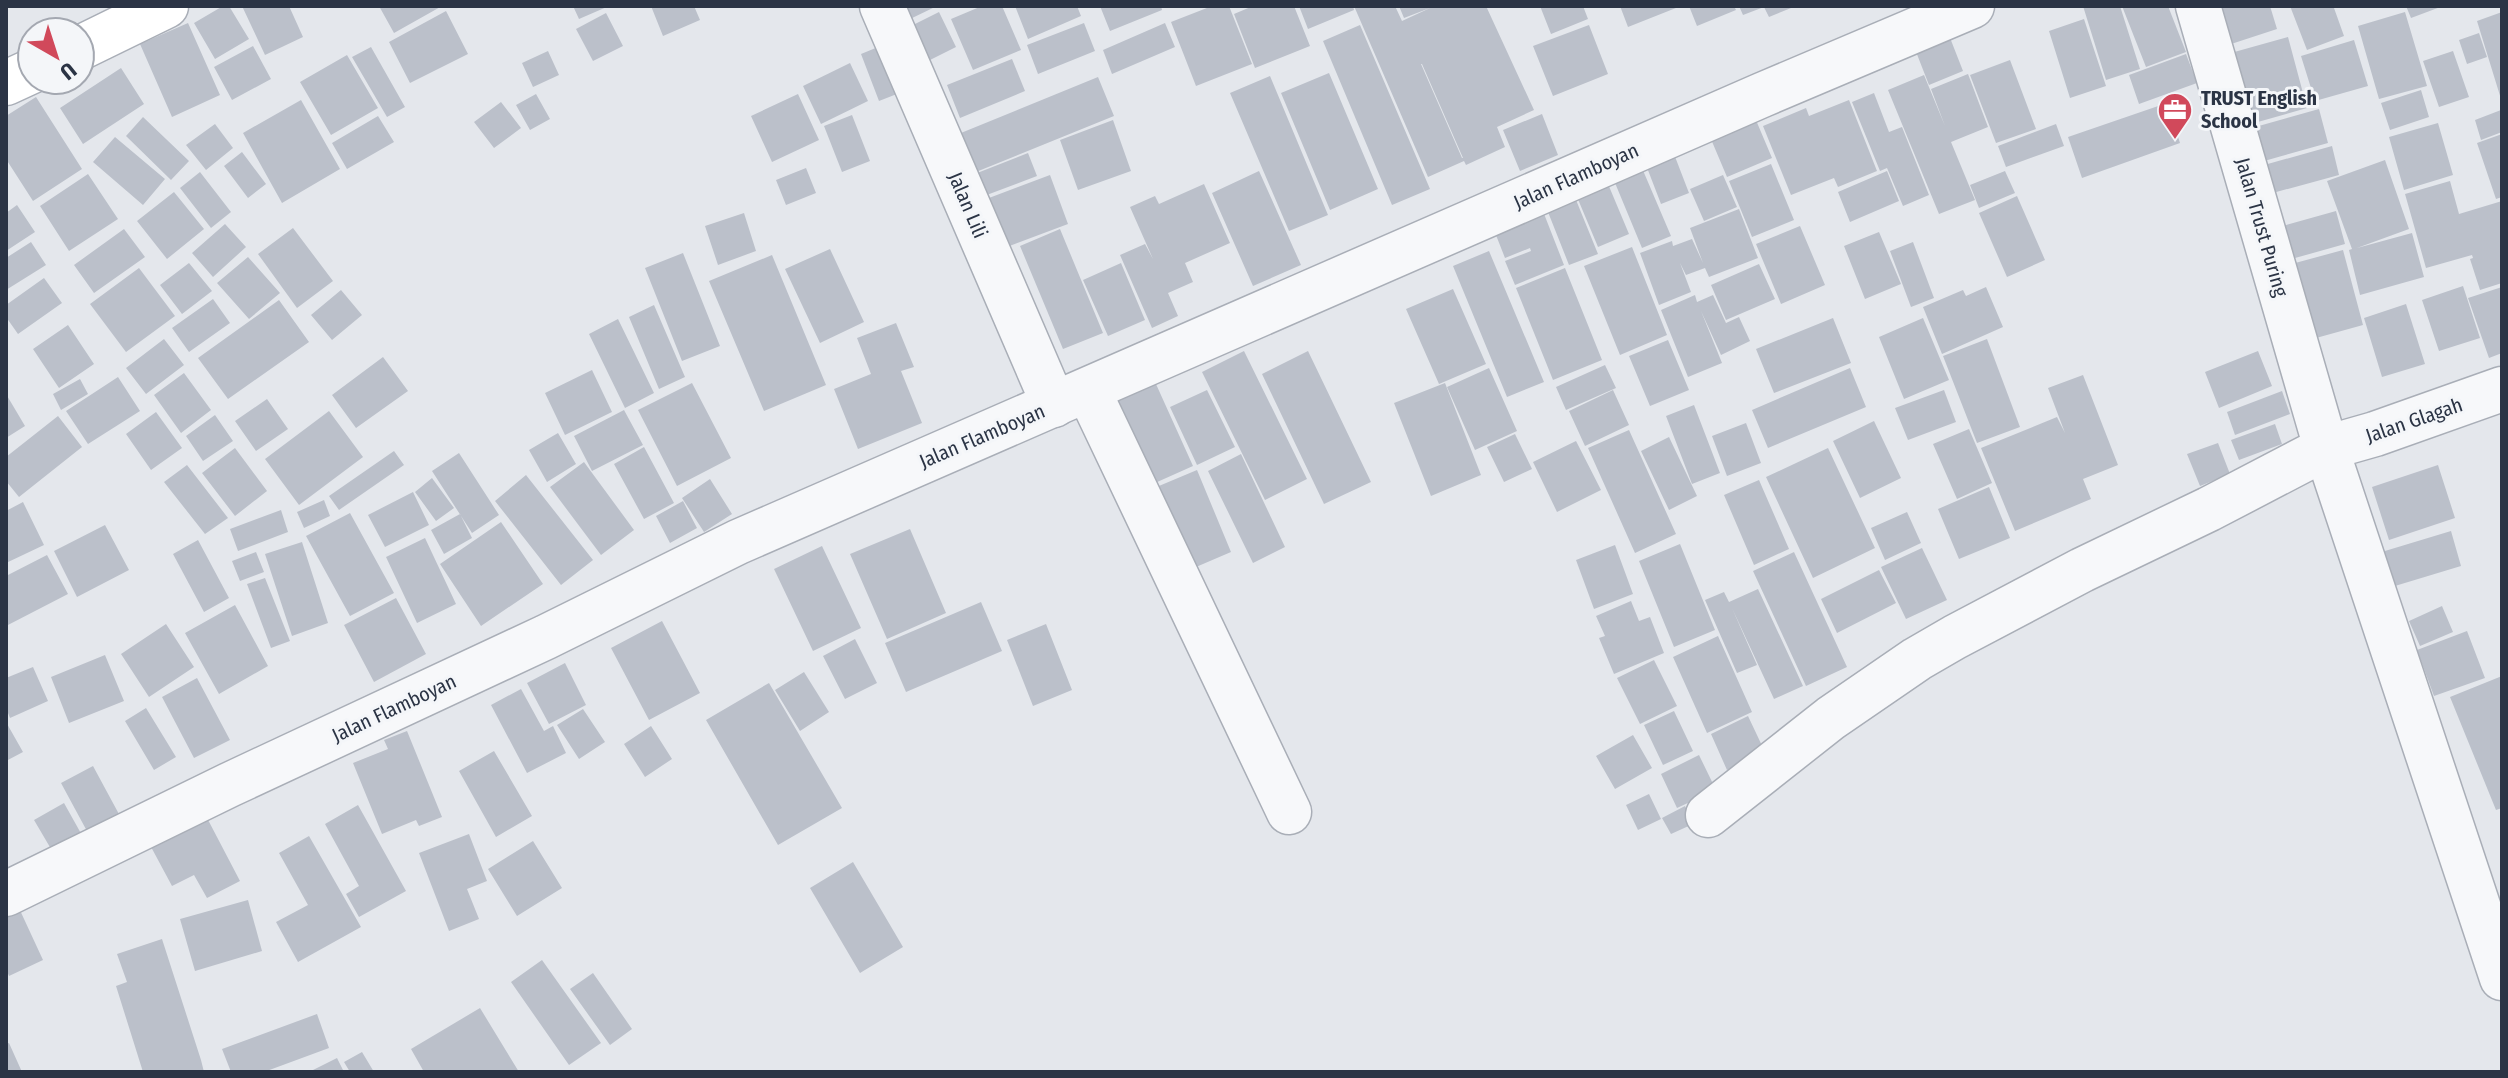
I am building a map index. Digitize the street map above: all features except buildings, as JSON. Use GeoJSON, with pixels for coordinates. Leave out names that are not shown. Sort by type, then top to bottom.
{"type":"FeatureCollection","features":[{"type":"Feature","properties":{"kind":"main road"},"geometry":{"type":"LineString","coordinates":[[96,40],[166,6]]}},
{"type":"Feature","properties":{"kind":"street","name":"Jalan Lili"},"geometry":{"type":"LineString","coordinates":[[882,6],[1071,397],[1289,812]]}},
{"type":"Feature","properties":{"kind":"street","name":"Jalan Flamboyan"},"geometry":{"type":"LineString","coordinates":[[6,894],[229,785],[546,637],[738,542],[1972,6]]}},
{"type":"Feature","properties":{"kind":"street","name":"Jalan Trust Puring"},"geometry":{"type":"LineString","coordinates":[[2198,6],[2326,448],[2502,978]]}},
{"type":"Feature","properties":{"kind":"street","name":"Jalan Glagah"},"geometry":{"type":"LineString","coordinates":[[1708,815],[1831,718],[1955,637],[2326,448],[2502,389]]}},
{"type":"Feature","properties":{"kind":"place","name":"TRUST English School"},"geometry":{"type":"Point","coordinates":[2175,141]}}]}
